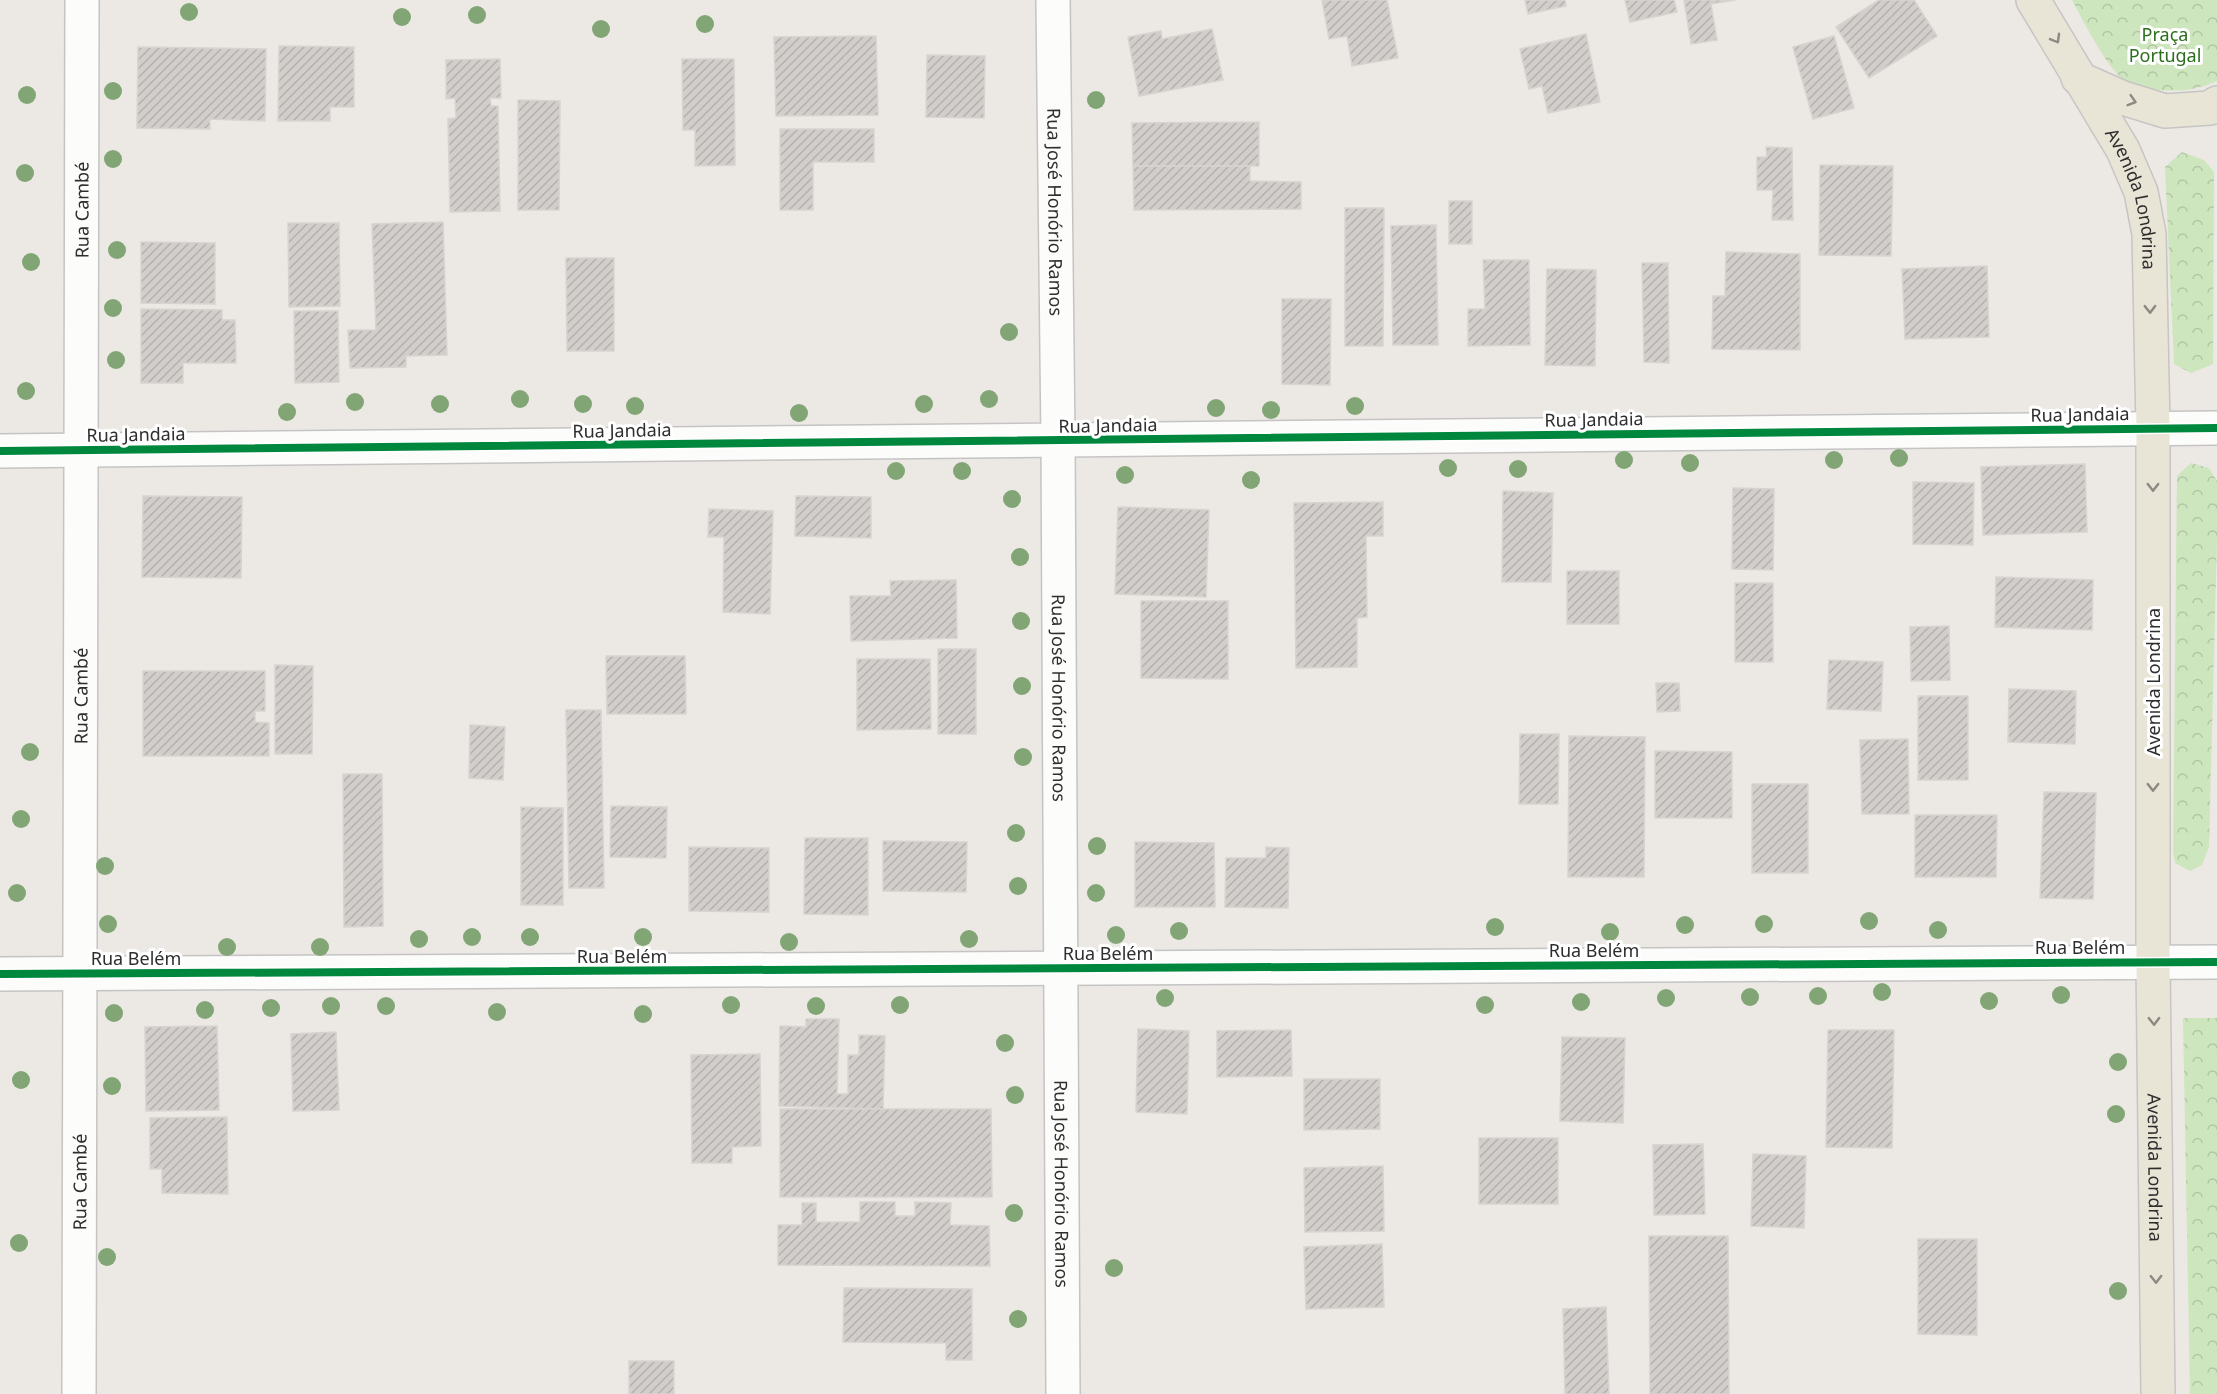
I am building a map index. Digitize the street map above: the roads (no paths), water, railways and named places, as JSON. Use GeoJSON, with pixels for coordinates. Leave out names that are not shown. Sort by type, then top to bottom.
{"type":"FeatureCollection","features":[{"type":"Feature","properties":{"kind":"main road","name":"Avenida Londrina"},"geometry":{"type":"LineString","coordinates":[[2033,0],[2123,150],[2141,192],[2149,234],[2153,428],[2153,962],[2157,1394]]}},
{"type":"Feature","properties":{"kind":"main road"},"geometry":{"type":"LineString","coordinates":[[2078,78],[2123,98],[2165,111],[2210,108],[2217,103]]}},
{"type":"Feature","properties":{"kind":"street","name":"Rua Cambé"},"geometry":{"type":"LineString","coordinates":[[78,1394],[82,0]]}},
{"type":"Feature","properties":{"kind":"street","name":"Rua José Honório Ramos"},"geometry":{"type":"LineString","coordinates":[[1053,0],[1058,440],[1063,1394]]}},
{"type":"Feature","properties":{"kind":"street","name":"Rua Jandaia"},"geometry":{"type":"LineString","coordinates":[[0,451],[2217,428]]}},
{"type":"Feature","properties":{"kind":"street","name":"Rua Belém"},"geometry":{"type":"LineString","coordinates":[[0,974],[2217,962]]}},
{"type":"Feature","properties":{"kind":"park label","name":"Praça Portugal"},"geometry":{"type":"Point","coordinates":[2165,44]}}]}
